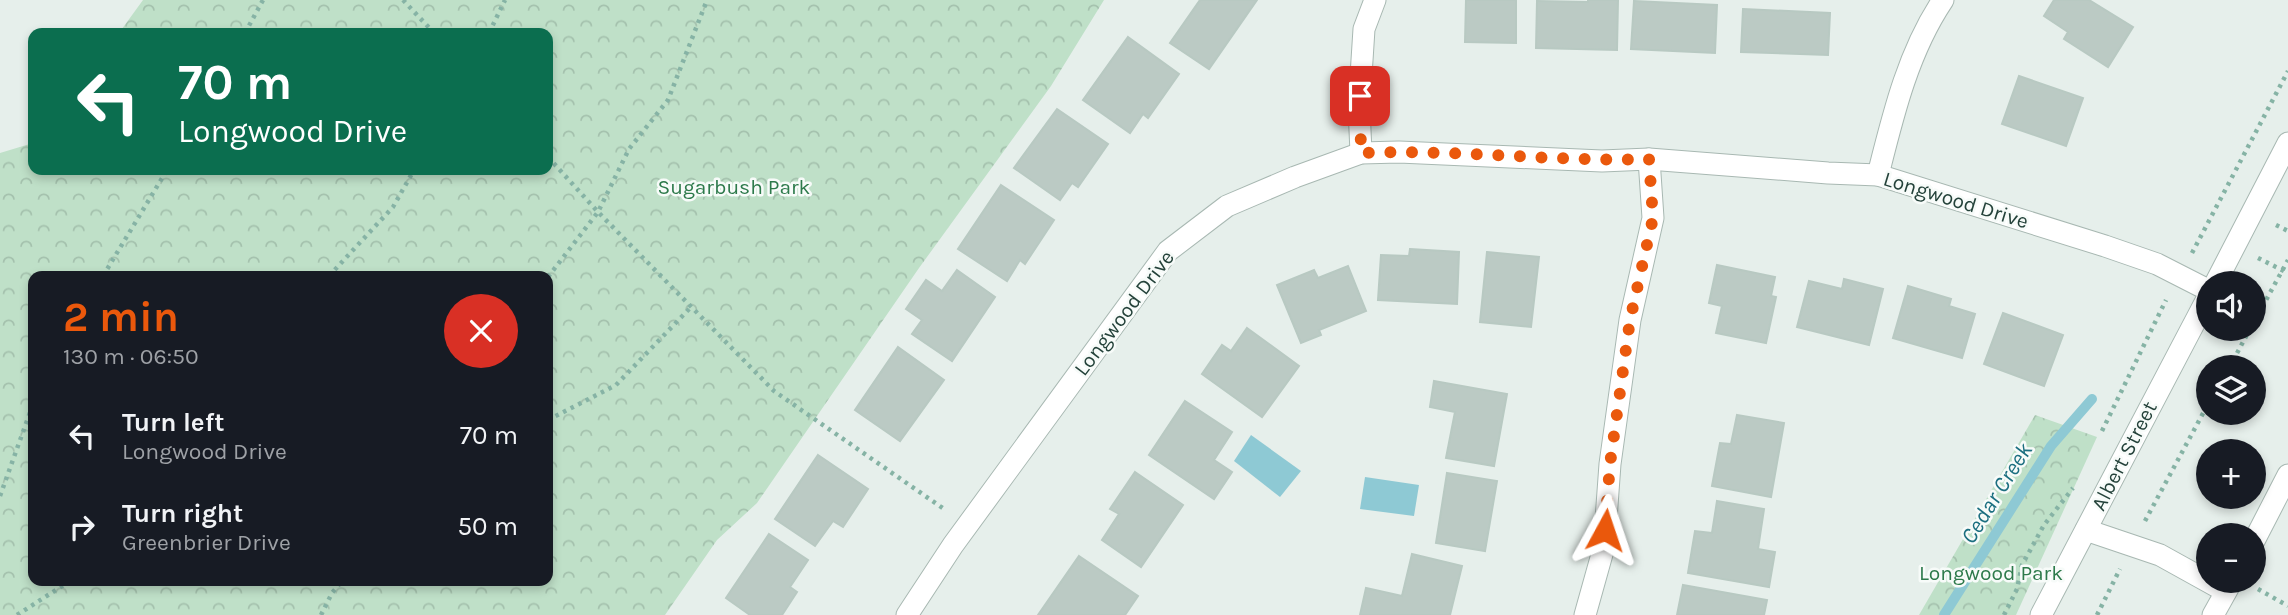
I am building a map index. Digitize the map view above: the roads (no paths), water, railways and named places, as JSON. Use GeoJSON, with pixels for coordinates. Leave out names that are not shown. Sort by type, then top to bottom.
{"type":"FeatureCollection","features":[{"type":"Feature","properties":{"kind":"street"},"geometry":{"type":"LineString","coordinates":[[1361,153],[1360,107],[1364,29],[1375,0]]}},
{"type":"Feature","properties":{"kind":"street"},"geometry":{"type":"LineString","coordinates":[[1878,175],[1906,75],[1933,15],[1943,0]]}},
{"type":"Feature","properties":{"kind":"street"},"geometry":{"type":"LineString","coordinates":[[2223,271],[2288,143]]}},
{"type":"Feature","properties":{"kind":"street","name":"Longwood Drive"},"geometry":{"type":"LineString","coordinates":[[907,615],[969,523],[1168,251],[1227,206],[1361,153],[1399,152],[1602,161],[1649,159],[1878,175],[2105,246],[2157,264],[2196,284]]}},
{"type":"Feature","properties":{"kind":"street"},"geometry":{"type":"LineString","coordinates":[[1586,615],[1604,547],[1610,464],[1630,320],[1653,218],[1649,159]]}},
{"type":"Feature","properties":{"kind":"street","name":"Albert Street"},"geometry":{"type":"LineString","coordinates":[[2041,615],[2196,320]]}},
{"type":"Feature","properties":{"kind":"street"},"geometry":{"type":"LineString","coordinates":[[2263,523],[2288,475]]}},
{"type":"Feature","properties":{"kind":"street"},"geometry":{"type":"LineString","coordinates":[[2086,530],[2160,555],[2196,571]]}},
{"type":"Feature","properties":{"kind":"street"},"geometry":{"type":"LineString","coordinates":[[2213,615],[2225,593]]}},
{"type":"Feature","properties":{"kind":"water"},"geometry":{"type":"Polygon","coordinates":[[[1251,435],[1301,471],[1280,497],[1234,461],[1251,435]]]}},
{"type":"Feature","properties":{"kind":"water"},"geometry":{"type":"Polygon","coordinates":[[[1365,477],[1419,485],[1414,516],[1360,509],[1365,477]]]}},
{"type":"Feature","properties":{"kind":"waterway","name":"Cedar Creek"},"geometry":{"type":"LineString","coordinates":[[1944,615],[2051,446],[2092,399]]}},
{"type":"Feature","properties":{"kind":"park label","name":"Sugarbush Park"},"geometry":{"type":"Point","coordinates":[734,187]}},
{"type":"Feature","properties":{"kind":"park label","name":"Longwood Park"},"geometry":{"type":"Point","coordinates":[1991,573]}}]}
